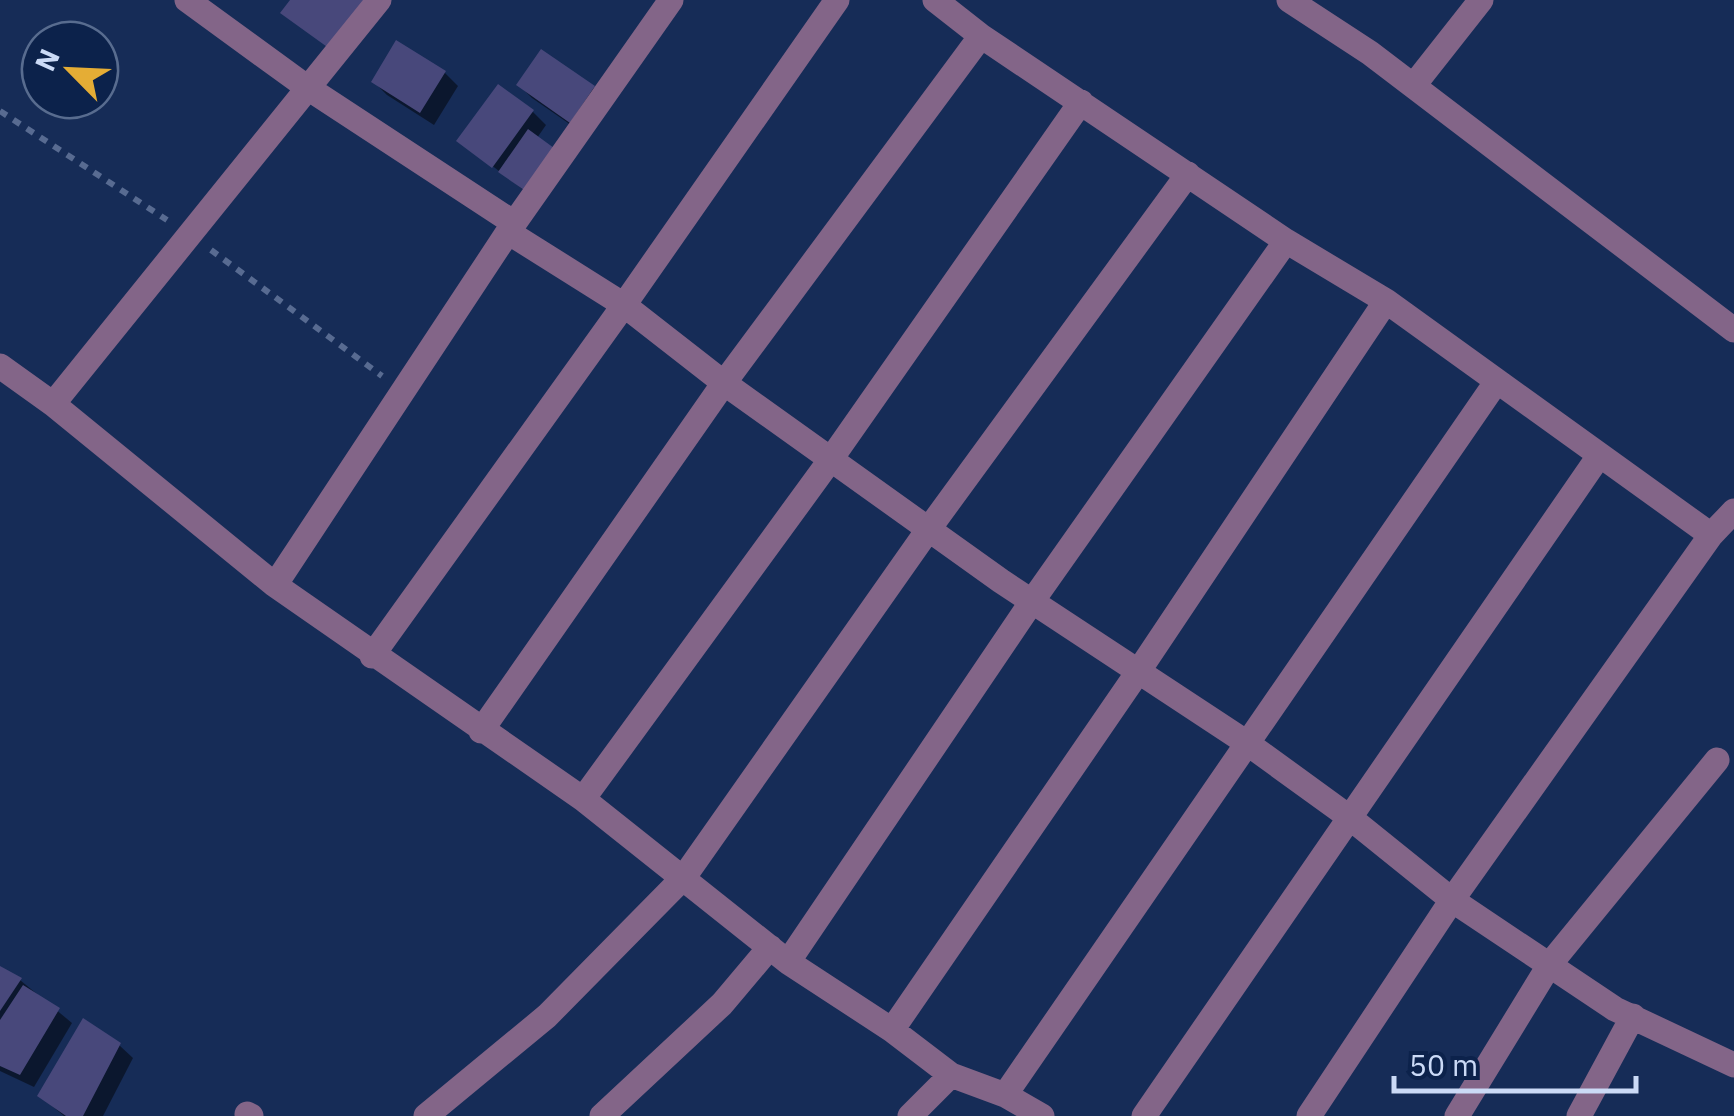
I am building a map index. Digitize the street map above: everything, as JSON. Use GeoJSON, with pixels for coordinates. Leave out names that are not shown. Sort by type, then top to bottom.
{"type":"FeatureCollection","features":[{"type":"Feature","properties":{"kind":"street"},"geometry":{"type":"LineString","coordinates":[[186,0],[624,305],[724,383],[928,530],[1247,743],[1350,817],[1452,900],[1615,1009],[1734,1065]]}},
{"type":"Feature","properties":{"kind":"street"},"geometry":{"type":"LineString","coordinates":[[53,404],[378,0]]}},
{"type":"Feature","properties":{"kind":"street"},"geometry":{"type":"LineString","coordinates":[[275,586],[511,228],[671,0]]}},
{"type":"Feature","properties":{"kind":"street"},"geometry":{"type":"LineString","coordinates":[[372,656],[837,0]]}},
{"type":"Feature","properties":{"kind":"street"},"geometry":{"type":"LineString","coordinates":[[935,0],[981,36],[1286,241],[1386,302],[1711,536]]}},
{"type":"Feature","properties":{"kind":"street"},"geometry":{"type":"LineString","coordinates":[[1289,0],[1414,85],[1734,330]]}},
{"type":"Feature","properties":{"kind":"street"},"geometry":{"type":"LineString","coordinates":[[1414,85],[1481,0]]}},
{"type":"Feature","properties":{"kind":"street"},"geometry":{"type":"LineString","coordinates":[[481,731],[724,383],[981,36]]}},
{"type":"Feature","properties":{"kind":"street"},"geometry":{"type":"LineString","coordinates":[[583,800],[831,459],[1081,102]]}},
{"type":"Feature","properties":{"kind":"street"},"geometry":{"type":"LineString","coordinates":[[426,1116],[547,1016],[684,877],[928,530],[1188,174]]}},
{"type":"Feature","properties":{"kind":"street"},"geometry":{"type":"LineString","coordinates":[[602,1116],[779,955],[1286,241]]}},
{"type":"Feature","properties":{"kind":"street"},"geometry":{"type":"LineString","coordinates":[[892,1030],[1386,302]]}},
{"type":"Feature","properties":{"kind":"street"},"geometry":{"type":"LineString","coordinates":[[0,366],[53,404],[275,586],[583,800],[779,955],[892,1030],[951,1075],[1006,1094],[1042,1116]]}},
{"type":"Feature","properties":{"kind":"street"},"geometry":{"type":"LineString","coordinates":[[1006,1094],[1496,381]]}},
{"type":"Feature","properties":{"kind":"street"},"geometry":{"type":"LineString","coordinates":[[1144,1116],[1600,456]]}},
{"type":"Feature","properties":{"kind":"street"},"geometry":{"type":"LineString","coordinates":[[1308,1116],[1452,900],[1711,536],[1734,512]]}},
{"type":"Feature","properties":{"kind":"street"},"geometry":{"type":"LineString","coordinates":[[1457,1116],[1550,964],[1717,760]]}},
{"type":"Feature","properties":{"kind":"street"},"geometry":{"type":"LineString","coordinates":[[1578,1116],[1634,1016]]}},
{"type":"Feature","properties":{"kind":"street"},"geometry":{"type":"LineString","coordinates":[[910,1116],[951,1075]]}},
{"type":"Feature","properties":{"kind":"building"},"geometry":{"type":"Polygon","coordinates":[[[290,0],[366,0],[330,49],[280,13],[290,0]]]}},
{"type":"Feature","properties":{"kind":"building"},"geometry":{"type":"Polygon","coordinates":[[[396,40],[446,71],[420,113],[371,82],[396,40]]]}},
{"type":"Feature","properties":{"kind":"building"},"geometry":{"type":"Polygon","coordinates":[[[541,49],[595,86],[570,123],[516,85],[541,49]]]}},
{"type":"Feature","properties":{"kind":"building"},"geometry":{"type":"Polygon","coordinates":[[[498,84],[534,110],[492,168],[456,141],[498,84]]]}},
{"type":"Feature","properties":{"kind":"building"},"geometry":{"type":"Polygon","coordinates":[[[528,129],[554,148],[524,190],[498,172],[528,129]]]}},
{"type":"Feature","properties":{"kind":"building"},"geometry":{"type":"Polygon","coordinates":[[[0,966],[22,978],[0,1011],[0,966]]]}},
{"type":"Feature","properties":{"kind":"building"},"geometry":{"type":"Polygon","coordinates":[[[23,985],[60,1008],[20,1075],[0,1066],[0,1020],[23,985]]]}},
{"type":"Feature","properties":{"kind":"building"},"geometry":{"type":"Polygon","coordinates":[[[83,1018],[121,1043],[83,1116],[66,1116],[37,1096],[83,1018]]]}}]}
